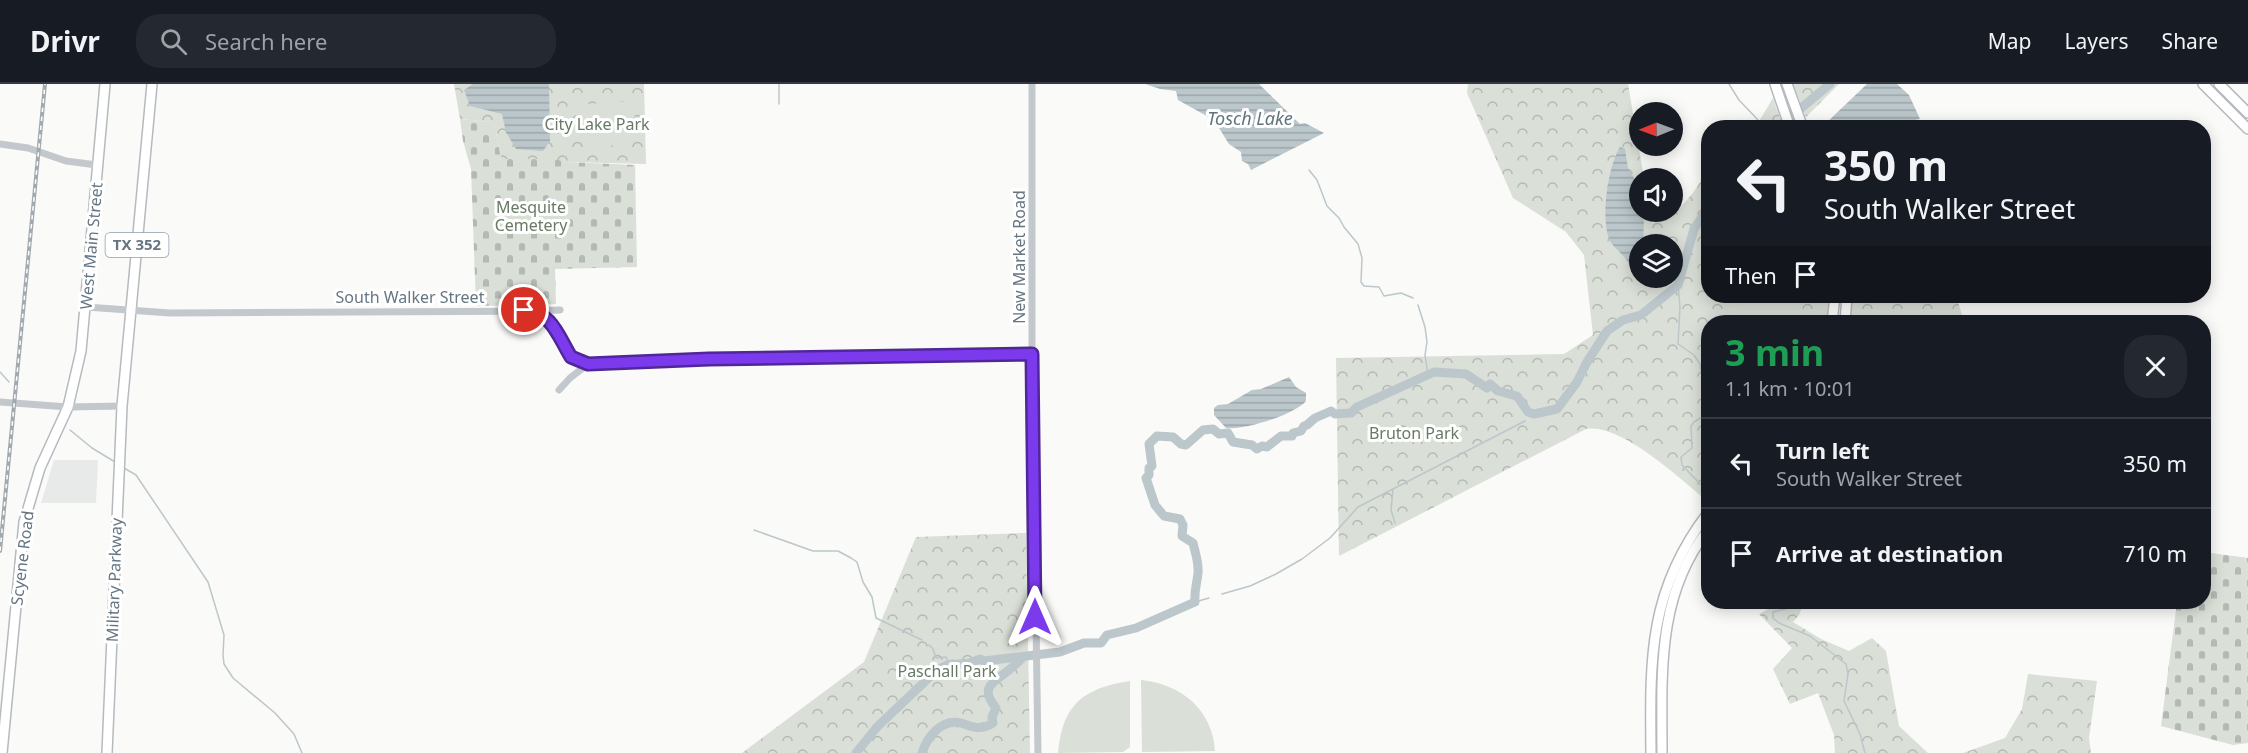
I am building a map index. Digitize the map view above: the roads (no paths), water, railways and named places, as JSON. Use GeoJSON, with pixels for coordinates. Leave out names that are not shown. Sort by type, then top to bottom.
{"type":"FeatureCollection","features":[{"type":"Feature","properties":{"kind":"main road","name":"West Main Street"},"geometry":{"type":"LineString","coordinates":[[68,407],[81,351],[105,84]]}},
{"type":"Feature","properties":{"kind":"main road","name":"TX 352"},"geometry":{"type":"LineString","coordinates":[[122,406],[152,84]]}},
{"type":"Feature","properties":{"kind":"main road"},"geometry":{"type":"LineString","coordinates":[[1787,84],[1800,120]]}},
{"type":"Feature","properties":{"kind":"main road"},"geometry":{"type":"LineString","coordinates":[[2219,84],[2248,113]]}},
{"type":"Feature","properties":{"kind":"main road"},"geometry":{"type":"LineString","coordinates":[[1775,86],[1787,120]]}},
{"type":"Feature","properties":{"kind":"main road"},"geometry":{"type":"LineString","coordinates":[[2208,86],[2248,129]]}},
{"type":"Feature","properties":{"kind":"main road","name":"Military Parkway"},"geometry":{"type":"LineString","coordinates":[[107,753],[122,406]]}},
{"type":"Feature","properties":{"kind":"main road","name":"Scyene Road"},"geometry":{"type":"LineString","coordinates":[[2,753],[24,522],[40,468],[68,407]]}},
{"type":"Feature","properties":{"kind":"main road"},"geometry":{"type":"LineString","coordinates":[[1651,753],[1651,655],[1658,616],[1678,561],[1701,523]]}},
{"type":"Feature","properties":{"kind":"main road"},"geometry":{"type":"LineString","coordinates":[[1662,753],[1664,632],[1678,585],[1687,564],[1701,541]]}},
{"type":"Feature","properties":{"kind":"street","name":"New Market Road"},"geometry":{"type":"LineString","coordinates":[[1032,84],[1032,354],[1038,753]]}},
{"type":"Feature","properties":{"kind":"street"},"geometry":{"type":"LineString","coordinates":[[0,144],[22,147],[66,161],[98,165]]}},
{"type":"Feature","properties":{"kind":"street","name":"South Walker Street"},"geometry":{"type":"LineString","coordinates":[[86,307],[181,313],[560,310]]}},
{"type":"Feature","properties":{"kind":"street"},"geometry":{"type":"LineString","coordinates":[[532,311],[543,315],[556,327],[571,357],[588,364],[709,359],[1032,354]]}},
{"type":"Feature","properties":{"kind":"street"},"geometry":{"type":"LineString","coordinates":[[559,390],[588,364]]}},
{"type":"Feature","properties":{"kind":"street"},"geometry":{"type":"LineString","coordinates":[[0,402],[68,407],[122,406]]}},
{"type":"Feature","properties":{"kind":"water"},"geometry":{"type":"Polygon","coordinates":[[[473,84],[549,84],[550,141],[543,151],[516,149],[506,132],[502,114],[470,106],[464,90],[473,84]]]}},
{"type":"Feature","properties":{"kind":"water","name":"Tosch Lake"},"geometry":{"type":"Polygon","coordinates":[[[1145,84],[1259,84],[1300,124],[1305,123],[1324,133],[1251,170],[1248,164],[1242,161],[1241,152],[1229,144],[1214,120],[1178,100],[1176,91],[1145,84]]]}},
{"type":"Feature","properties":{"kind":"water"},"geometry":{"type":"Polygon","coordinates":[[[1867,84],[1897,84],[1909,95],[1920,119],[1915,120],[1829,120],[1867,84]]]}},
{"type":"Feature","properties":{"kind":"water"},"geometry":{"type":"Polygon","coordinates":[[[1620,147],[1625,149],[1629,170],[1629,222],[1644,222],[1643,234],[1629,234],[1629,265],[1610,241],[1607,232],[1607,193],[1620,147]]]}},
{"type":"Feature","properties":{"kind":"water"},"geometry":{"type":"Polygon","coordinates":[[[1289,377],[1296,387],[1306,393],[1306,401],[1292,411],[1256,424],[1234,428],[1226,428],[1214,415],[1214,408],[1218,405],[1228,404],[1252,390],[1261,389],[1289,377]]]}},
{"type":"Feature","properties":{"kind":"waterway"},"geometry":{"type":"LineString","coordinates":[[779,84],[779,104]]}},
{"type":"Feature","properties":{"kind":"waterway"},"geometry":{"type":"LineString","coordinates":[[1729,84],[1739,100],[1758,120]]}},
{"type":"Feature","properties":{"kind":"waterway"},"geometry":{"type":"LineString","coordinates":[[1787,120],[1830,84]]}},
{"type":"Feature","properties":{"kind":"waterway"},"geometry":{"type":"LineString","coordinates":[[1309,170],[1317,180],[1327,206],[1358,244],[1362,258],[1361,282],[1364,286],[1379,287],[1384,296],[1401,293],[1413,298]]}},
{"type":"Feature","properties":{"kind":"waterway"},"geometry":{"type":"LineString","coordinates":[[856,753],[877,727],[936,671],[947,665],[970,663],[980,659],[984,661],[1060,652],[1084,643],[1101,643],[1107,635],[1136,628],[1195,602],[1198,569],[1193,543],[1182,536],[1183,525],[1180,519],[1164,516],[1155,505],[1146,478],[1152,466],[1149,444],[1157,436],[1173,437],[1186,445],[1203,430],[1213,429],[1219,434],[1228,433],[1233,442],[1252,445],[1257,449],[1262,446],[1267,447],[1281,436],[1292,436],[1293,433],[1301,431],[1315,418],[1331,411],[1335,414],[1351,413],[1357,407],[1434,372],[1466,374],[1487,388],[1490,384],[1498,391],[1517,396],[1528,412],[1534,414],[1557,409],[1577,382],[1607,331],[1623,320],[1641,315],[1678,285],[1694,229],[1701,218]]}},
{"type":"Feature","properties":{"kind":"waterway"},"geometry":{"type":"LineString","coordinates":[[1678,288],[1680,307],[1678,344],[1694,355],[1701,370]]}},
{"type":"Feature","properties":{"kind":"waterway"},"geometry":{"type":"LineString","coordinates":[[1418,305],[1425,327],[1428,375]]}},
{"type":"Feature","properties":{"kind":"waterway"},"geometry":{"type":"LineString","coordinates":[[0,372],[9,382]]}},
{"type":"Feature","properties":{"kind":"waterway"},"geometry":{"type":"LineString","coordinates":[[1531,417],[1534,414]]}},
{"type":"Feature","properties":{"kind":"waterway"},"geometry":{"type":"LineString","coordinates":[[1701,418],[1691,426],[1692,448],[1681,457],[1682,465],[1701,485]]}},
{"type":"Feature","properties":{"kind":"waterway"},"geometry":{"type":"LineString","coordinates":[[1222,594],[1250,586],[1276,574],[1302,559],[1330,538],[1358,507],[1525,421]]}},
{"type":"Feature","properties":{"kind":"waterway"},"geometry":{"type":"LineString","coordinates":[[70,430],[92,448],[115,462]]}},
{"type":"Feature","properties":{"kind":"waterway"},"geometry":{"type":"LineString","coordinates":[[124,468],[136,475],[208,582],[224,635],[224,664],[233,678],[275,713],[294,734],[302,753]]}},
{"type":"Feature","properties":{"kind":"waterway"},"geometry":{"type":"LineString","coordinates":[[1393,489],[1391,510],[1395,523]]}},
{"type":"Feature","properties":{"kind":"waterway"},"geometry":{"type":"LineString","coordinates":[[754,530],[813,551],[838,551],[851,558],[857,562],[863,582],[872,597],[876,618],[922,640]]}},
{"type":"Feature","properties":{"kind":"waterway"},"geometry":{"type":"LineString","coordinates":[[1195,602],[1209,598]]}},
{"type":"Feature","properties":{"kind":"waterway"},"geometry":{"type":"LineString","coordinates":[[1785,609],[1773,612],[1773,618],[1779,623],[1810,636],[1846,664],[1848,674],[1844,701],[1860,734],[1865,753]]}},
{"type":"Feature","properties":{"kind":"waterway"},"geometry":{"type":"LineString","coordinates":[[929,645],[936,658],[946,657],[948,661],[953,660],[957,664]]}},
{"type":"Feature","properties":{"kind":"waterway"},"geometry":{"type":"LineString","coordinates":[[922,753],[936,730],[948,723],[961,723],[981,728],[993,723],[992,717],[996,708],[988,690],[993,682],[1023,657]]}},
{"type":"Feature","properties":{"kind":"railway"},"geometry":{"type":"LineString","coordinates":[[0,551],[45,84]]}},
{"type":"Feature","properties":{"kind":"park label","name":"City Lake Park"},"geometry":{"type":"Point","coordinates":[597,124]}},
{"type":"Feature","properties":{"kind":"park label","name":"Mesquite Cemetery"},"geometry":{"type":"Point","coordinates":[531,216]}},
{"type":"Feature","properties":{"kind":"park label","name":"Bruton Park"},"geometry":{"type":"Point","coordinates":[1414,433]}},
{"type":"Feature","properties":{"kind":"park label","name":"Paschall Park"},"geometry":{"type":"Point","coordinates":[947,671]}}]}
